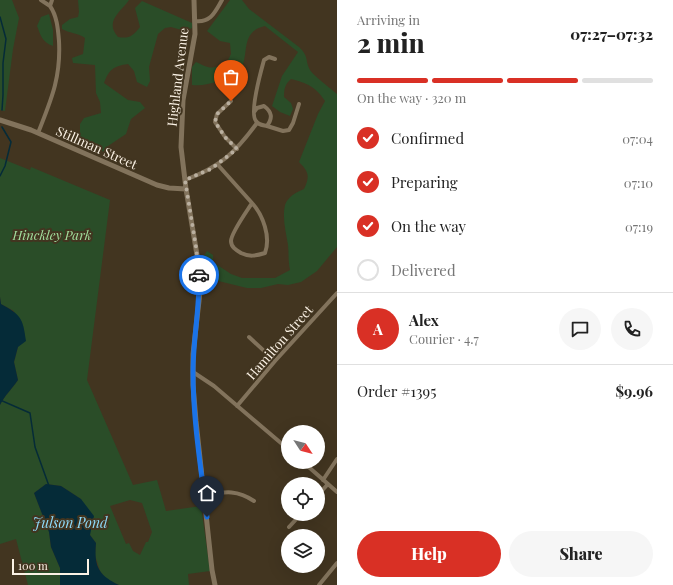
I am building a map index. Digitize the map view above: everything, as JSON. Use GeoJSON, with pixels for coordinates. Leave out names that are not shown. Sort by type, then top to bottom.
{"type":"FeatureCollection","features":[{"type":"Feature","properties":{"kind":"street"},"geometry":{"type":"LineString","coordinates":[[38,133],[54,92],[59,64],[56,20],[50,6],[41,0]]}},
{"type":"Feature","properties":{"kind":"street"},"geometry":{"type":"LineString","coordinates":[[50,6],[52,0]]}},
{"type":"Feature","properties":{"kind":"street","name":"Highland Avenue"},"geometry":{"type":"LineString","coordinates":[[194,0],[195,34],[183,100],[181,147],[186,189],[199,267],[200,292],[193,354],[193,372],[196,420],[212,570],[215,585]]}},
{"type":"Feature","properties":{"kind":"street"},"geometry":{"type":"LineString","coordinates":[[195,21],[202,22],[207,20],[214,14],[222,0]]}},
{"type":"Feature","properties":{"kind":"street"},"geometry":{"type":"LineString","coordinates":[[257,123],[254,116],[256,93],[264,60],[269,57],[275,59]]}},
{"type":"Feature","properties":{"kind":"street"},"geometry":{"type":"LineString","coordinates":[[231,101],[217,114],[215,122],[225,137],[237,149]]}},
{"type":"Feature","properties":{"kind":"street"},"geometry":{"type":"LineString","coordinates":[[257,123],[283,132],[289,130],[294,123],[299,104]]}},
{"type":"Feature","properties":{"kind":"street"},"geometry":{"type":"LineString","coordinates":[[254,112],[258,108],[264,106],[269,110],[271,116],[270,122],[267,126]]}},
{"type":"Feature","properties":{"kind":"street","name":"Stillman Street"},"geometry":{"type":"LineString","coordinates":[[0,120],[38,133],[157,185],[169,188],[186,189]]}},
{"type":"Feature","properties":{"kind":"street"},"geometry":{"type":"LineString","coordinates":[[185,180],[218,165],[237,149],[257,123]]}},
{"type":"Feature","properties":{"kind":"street"},"geometry":{"type":"LineString","coordinates":[[218,165],[252,203],[259,211],[264,223],[267,247],[265,253],[256,256],[245,255],[234,249],[231,242],[232,236],[252,203]]}},
{"type":"Feature","properties":{"kind":"street","name":"Hamilton Street"},"geometry":{"type":"LineString","coordinates":[[237,406],[275,361],[337,293]]}},
{"type":"Feature","properties":{"kind":"street"},"geometry":{"type":"LineString","coordinates":[[250,337],[275,361]]}},
{"type":"Feature","properties":{"kind":"street"},"geometry":{"type":"LineString","coordinates":[[193,372],[209,382],[281,443]]}},
{"type":"Feature","properties":{"kind":"street"},"geometry":{"type":"LineString","coordinates":[[325,477],[337,459]]}},
{"type":"Feature","properties":{"kind":"street"},"geometry":{"type":"LineString","coordinates":[[311,469],[320,477]]}},
{"type":"Feature","properties":{"kind":"street"},"geometry":{"type":"LineString","coordinates":[[325,482],[337,492]]}},
{"type":"Feature","properties":{"kind":"street"},"geometry":{"type":"LineString","coordinates":[[325,487],[328,484]]}},
{"type":"Feature","properties":{"kind":"street"},"geometry":{"type":"LineString","coordinates":[[204,495],[233,492],[244,495],[254,501]]}},
{"type":"Feature","properties":{"kind":"street"},"geometry":{"type":"LineString","coordinates":[[289,527],[294,521]]}},
{"type":"Feature","properties":{"kind":"street"},"geometry":{"type":"LineString","coordinates":[[319,585],[337,563]]}},
{"type":"Feature","properties":{"kind":"green space"},"geometry":{"type":"Polygon","coordinates":[[[0,0],[12,0],[19,18],[13,49],[5,111],[0,110],[0,0]]]}},
{"type":"Feature","properties":{"kind":"green space"},"geometry":{"type":"Polygon","coordinates":[[[78,0],[129,0],[113,21],[114,31],[118,37],[125,38],[130,36],[140,27],[135,8],[142,1],[192,23],[192,28],[185,31],[171,27],[165,28],[158,34],[149,67],[150,81],[147,87],[137,82],[134,71],[128,64],[115,67],[108,75],[104,83],[128,100],[140,102],[145,108],[131,119],[126,134],[108,146],[110,155],[80,136],[80,124],[84,118],[101,113],[100,102],[96,93],[95,65],[73,63],[72,58],[83,54],[85,38],[62,29],[62,25],[70,19],[78,17],[78,0]]]}},
{"type":"Feature","properties":{"kind":"green space"},"geometry":{"type":"Polygon","coordinates":[[[230,0],[242,0],[249,9],[299,47],[306,56],[310,70],[337,94],[337,247],[317,271],[301,282],[288,285],[278,284],[261,288],[247,288],[206,278],[203,257],[207,251],[213,255],[213,262],[231,274],[242,278],[275,278],[290,270],[284,220],[285,205],[290,197],[304,189],[306,185],[308,174],[299,162],[318,114],[325,101],[311,86],[291,79],[286,85],[284,94],[284,97],[291,103],[293,109],[290,116],[280,112],[272,106],[282,76],[298,52],[265,26],[257,29],[248,39],[242,66],[237,74],[230,78],[209,84],[192,85],[192,67],[196,62],[211,68],[217,67],[226,64],[231,54],[230,43],[220,41],[207,31],[230,0]]]}},
{"type":"Feature","properties":{"kind":"green space"},"geometry":{"type":"Polygon","coordinates":[[[49,14],[53,30],[53,46],[44,41],[37,26],[41,17],[49,14]]]}},
{"type":"Feature","properties":{"kind":"green space","name":"Hinckley Park"},"geometry":{"type":"Polygon","coordinates":[[[0,158],[30,170],[31,167],[110,200],[87,380],[133,485],[157,480],[166,511],[201,506],[210,571],[188,574],[189,585],[119,585],[106,579],[100,571],[95,555],[96,543],[90,535],[81,499],[61,486],[46,484],[34,493],[49,532],[51,547],[60,568],[60,585],[28,585],[16,539],[0,544],[0,405],[18,380],[14,362],[18,347],[14,311],[1,304],[0,158]],[[130,500],[110,506],[126,544],[129,543],[133,551],[140,555],[152,532],[142,503],[130,500]]]}},
{"type":"Feature","properties":{"kind":"water"},"geometry":{"type":"Polygon","coordinates":[[[0,297],[1,304],[13,311],[20,318],[24,327],[26,341],[18,347],[14,362],[18,380],[0,405],[0,297]]]}},
{"type":"Feature","properties":{"kind":"water","name":"Julson Pond"},"geometry":{"type":"Polygon","coordinates":[[[46,484],[61,486],[81,499],[94,516],[90,535],[96,543],[97,564],[99,569],[106,577],[119,585],[60,585],[60,568],[51,547],[49,532],[34,493],[46,484]]]}},
{"type":"Feature","properties":{"kind":"waterway"},"geometry":{"type":"LineString","coordinates":[[0,17],[6,39],[3,63],[2,110]]}},
{"type":"Feature","properties":{"kind":"waterway"},"geometry":{"type":"LineString","coordinates":[[0,176],[5,166],[11,142],[2,127]]}},
{"type":"Feature","properties":{"kind":"waterway"},"geometry":{"type":"LineString","coordinates":[[0,400],[30,413],[35,447],[49,486]]}},
{"type":"Feature","properties":{"kind":"way so far"},"geometry":{"type":"LineString","coordinates":[[199,275],[185,180],[218,165],[237,149],[225,137],[215,122],[217,114],[231,101]]}},
{"type":"Feature","properties":{"kind":"route"},"geometry":{"type":"LineString","coordinates":[[199,275],[200,292],[193,354],[193,385],[207,517]]}}]}
